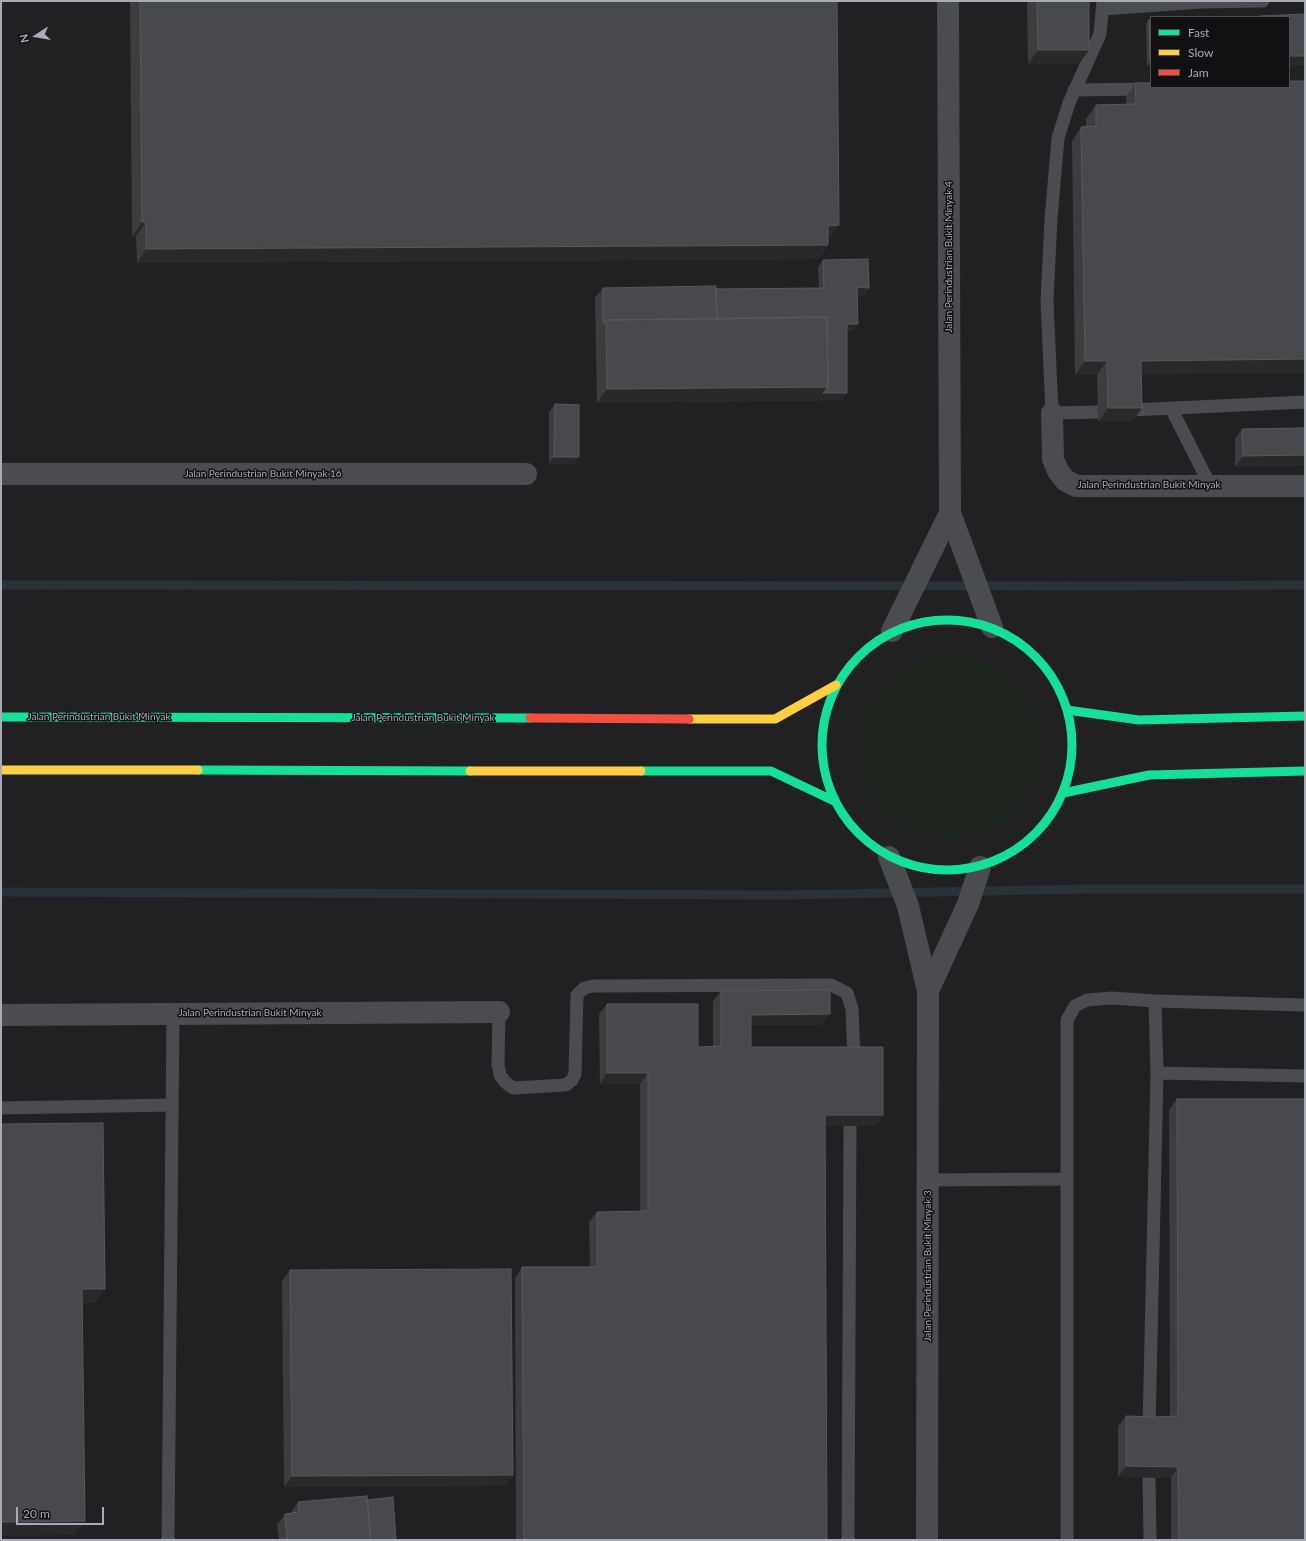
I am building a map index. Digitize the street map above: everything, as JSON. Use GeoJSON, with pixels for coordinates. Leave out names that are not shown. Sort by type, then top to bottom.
{"type":"FeatureCollection","features":[{"type":"Feature","properties":{"kind":"main road"},"geometry":{"type":"LineString","coordinates":[[962,619],[992,627],[1020,642],[1050,672],[1067,710],[1072,752],[1063,792],[1041,829],[1009,855],[977,874],[918,868],[889,857],[857,833],[834,801],[822,763],[823,723],[836,685],[860,653],[892,630],[926,620],[962,619]]}},
{"type":"Feature","properties":{"kind":"main road","name":"Jalan Perindustrian Bukit Minyak"},"geometry":{"type":"LineString","coordinates":[[1,717],[775,719],[836,685]]}},
{"type":"Feature","properties":{"kind":"main road"},"geometry":{"type":"LineString","coordinates":[[1067,710],[1139,720],[1305,716]]}},
{"type":"Feature","properties":{"kind":"main road"},"geometry":{"type":"LineString","coordinates":[[1,770],[771,771],[834,801]]}},
{"type":"Feature","properties":{"kind":"main road"},"geometry":{"type":"LineString","coordinates":[[1063,792],[1149,775],[1305,771]]}},
{"type":"Feature","properties":{"kind":"street","name":"Jalan Perindustrian Bukit Minyak 4"},"geometry":{"type":"LineString","coordinates":[[948,1],[950,513]]}},
{"type":"Feature","properties":{"kind":"street","name":"Jalan Perindustrian Bukit Minyak"},"geometry":{"type":"LineString","coordinates":[[1052,413],[1054,459],[1058,471],[1065,480],[1076,486],[1305,486]]}},
{"type":"Feature","properties":{"kind":"street","name":"Jalan Perindustrian Bukit Minyak 16"},"geometry":{"type":"LineString","coordinates":[[1,474],[526,474]]}},
{"type":"Feature","properties":{"kind":"street"},"geometry":{"type":"LineString","coordinates":[[950,513],[992,627]]}},
{"type":"Feature","properties":{"kind":"street"},"geometry":{"type":"LineString","coordinates":[[892,630],[950,513]]}},
{"type":"Feature","properties":{"kind":"street"},"geometry":{"type":"LineString","coordinates":[[889,857],[908,906],[928,991]]}},
{"type":"Feature","properties":{"kind":"street"},"geometry":{"type":"LineString","coordinates":[[928,991],[968,904],[977,874]]}},
{"type":"Feature","properties":{"kind":"street","name":"Jalan Perindustrian Bukit Minyak 3"},"geometry":{"type":"LineString","coordinates":[[927,1540],[928,991]]}},
{"type":"Feature","properties":{"kind":"street","name":"Jalan Perindustrian Bukit Minyak"},"geometry":{"type":"LineString","coordinates":[[1,1015],[499,1012]]}},
{"type":"Feature","properties":{"kind":"lane"},"geometry":{"type":"LineString","coordinates":[[1099,412],[1052,413],[1047,301],[1051,219],[1058,138],[1074,90],[1100,34],[1103,5],[1263,1]]}},
{"type":"Feature","properties":{"kind":"lane"},"geometry":{"type":"LineString","coordinates":[[1074,90],[1162,89]]}},
{"type":"Feature","properties":{"kind":"lane"},"geometry":{"type":"LineString","coordinates":[[1131,410],[1305,402]]}},
{"type":"Feature","properties":{"kind":"lane"},"geometry":{"type":"LineString","coordinates":[[1171,408],[1210,485]]}},
{"type":"Feature","properties":{"kind":"lane"},"geometry":{"type":"LineString","coordinates":[[499,1012],[498,1064],[500,1075],[505,1082],[513,1088],[566,1085],[572,1080],[575,1074],[577,995],[584,988],[594,986],[831,985],[847,993],[852,1009],[854,1057]]}},
{"type":"Feature","properties":{"kind":"lane"},"geometry":{"type":"LineString","coordinates":[[1067,1540],[1067,1020],[1075,1006],[1087,1000],[1112,998],[1155,1001],[1305,1005]]}},
{"type":"Feature","properties":{"kind":"lane"},"geometry":{"type":"LineString","coordinates":[[1149,1428],[1157,1073],[1155,1001]]}},
{"type":"Feature","properties":{"kind":"lane"},"geometry":{"type":"LineString","coordinates":[[168,1540],[173,1014]]}},
{"type":"Feature","properties":{"kind":"lane"},"geometry":{"type":"LineString","coordinates":[[1157,1073],[1305,1076]]}},
{"type":"Feature","properties":{"kind":"lane"},"geometry":{"type":"LineString","coordinates":[[1,1108],[172,1105]]}},
{"type":"Feature","properties":{"kind":"lane"},"geometry":{"type":"LineString","coordinates":[[848,1540],[850,1126]]}},
{"type":"Feature","properties":{"kind":"lane"},"geometry":{"type":"LineString","coordinates":[[928,1180],[1066,1178]]}},
{"type":"Feature","properties":{"kind":"lane"},"geometry":{"type":"LineString","coordinates":[[1149,1477],[1150,1540]]}},
{"type":"Feature","properties":{"kind":"shaded area"},"geometry":{"type":"Polygon","coordinates":[[[1,1],[1305,1],[1305,1540],[1,1540],[1,1]]]}},
{"type":"Feature","properties":{"kind":"shaded area"},"geometry":{"type":"Polygon","coordinates":[[[941,658],[959,658],[984,665],[1000,673],[1014,684],[1025,698],[1033,714],[1040,739],[1040,757],[1033,782],[1025,798],[1014,812],[1000,823],[976,834],[959,838],[941,838],[924,834],[900,823],[880,805],[875,798],[864,774],[860,757],[860,739],[864,722],[875,698],[893,678],[900,673],[924,662],[941,658]]]}},
{"type":"Feature","properties":{"kind":"building"},"geometry":{"type":"Polygon","coordinates":[[[140,1],[837,1],[839,225],[828,226],[828,245],[146,249],[146,222],[142,222],[140,1]]]}},
{"type":"Feature","properties":{"kind":"building"},"geometry":{"type":"Polygon","coordinates":[[[1037,1],[1089,1],[1089,50],[1038,50],[1037,1]]]}},
{"type":"Feature","properties":{"kind":"building"},"geometry":{"type":"Polygon","coordinates":[[[1305,14],[1305,56],[1290,56],[1290,16],[1260,16],[1305,14]]]}},
{"type":"Feature","properties":{"kind":"building"},"geometry":{"type":"Polygon","coordinates":[[[1149,20],[1150,20],[1150,62],[1149,20]]]}},
{"type":"Feature","properties":{"kind":"building"},"geometry":{"type":"Polygon","coordinates":[[[1290,81],[1305,81],[1305,359],[1141,361],[1142,408],[1108,408],[1107,361],[1085,361],[1081,127],[1096,126],[1096,105],[1136,104],[1135,83],[1150,83],[1150,88],[1290,88],[1290,81]]]}},
{"type":"Feature","properties":{"kind":"building"},"geometry":{"type":"Polygon","coordinates":[[[868,259],[869,288],[857,287],[858,324],[847,324],[847,393],[823,393],[828,387],[827,317],[717,319],[716,289],[824,288],[823,260],[868,259]]]}},
{"type":"Feature","properties":{"kind":"building"},"geometry":{"type":"Polygon","coordinates":[[[716,286],[717,319],[606,320],[603,324],[603,288],[716,286]]]}},
{"type":"Feature","properties":{"kind":"building"},"geometry":{"type":"Polygon","coordinates":[[[827,317],[828,387],[607,389],[606,320],[827,317]]]}},
{"type":"Feature","properties":{"kind":"building"},"geometry":{"type":"Polygon","coordinates":[[[555,404],[579,405],[579,457],[554,457],[555,404]]]}},
{"type":"Feature","properties":{"kind":"building"},"geometry":{"type":"Polygon","coordinates":[[[1305,428],[1305,455],[1243,456],[1242,429],[1305,428]]]}},
{"type":"Feature","properties":{"kind":"building"},"geometry":{"type":"Polygon","coordinates":[[[830,990],[830,1014],[751,1015],[751,1047],[883,1047],[883,1115],[825,1115],[827,1540],[524,1540],[522,1267],[597,1267],[597,1212],[648,1211],[648,1073],[607,1073],[607,1004],[698,1004],[698,1047],[721,1046],[721,991],[830,990]]]}},
{"type":"Feature","properties":{"kind":"building"},"geometry":{"type":"Polygon","coordinates":[[[1177,1099],[1305,1099],[1305,1540],[1179,1540],[1178,1467],[1126,1466],[1126,1416],[1178,1416],[1177,1099]]]}},
{"type":"Feature","properties":{"kind":"building"},"geometry":{"type":"Polygon","coordinates":[[[103,1123],[105,1289],[82,1289],[85,1521],[1,1522],[1,1124],[103,1123]]]}},
{"type":"Feature","properties":{"kind":"building"},"geometry":{"type":"Polygon","coordinates":[[[511,1269],[513,1475],[292,1476],[290,1270],[511,1269]]]}},
{"type":"Feature","properties":{"kind":"building"},"geometry":{"type":"Polygon","coordinates":[[[367,1496],[371,1540],[287,1540],[285,1514],[299,1512],[298,1502],[367,1496]]]}},
{"type":"Feature","properties":{"kind":"building"},"geometry":{"type":"Polygon","coordinates":[[[393,1497],[396,1540],[371,1540],[367,1500],[393,1497]]]}},
{"type":"Feature","properties":{"kind":"waterway"},"geometry":{"type":"LineString","coordinates":[[1,585],[1305,585]]}},
{"type":"Feature","properties":{"kind":"waterway"},"geometry":{"type":"LineString","coordinates":[[1,892],[784,895],[1089,889],[1305,889]]}},
{"type":"Feature","properties":{"kind":"traffic: fast"},"geometry":{"type":"LineString","coordinates":[[947,620],[971,622],[995,629],[1026,648],[1044,666],[1063,697],[1070,721],[1072,745],[1070,769],[1063,793],[1044,824],[1026,842],[995,861],[971,868],[947,870],[923,868],[899,861],[868,842],[850,824],[831,793],[824,769],[822,745],[824,721],[831,697],[850,666],[868,648],[899,629],[923,622],[947,620]]}},
{"type":"Feature","properties":{"kind":"traffic: fast"},"geometry":{"type":"LineString","coordinates":[[1067,710],[1139,720],[1305,716]]}},
{"type":"Feature","properties":{"kind":"traffic: fast"},"geometry":{"type":"LineString","coordinates":[[1,717],[530,718]]}},
{"type":"Feature","properties":{"kind":"traffic: fast"},"geometry":{"type":"LineString","coordinates":[[198,770],[470,771]]}},
{"type":"Feature","properties":{"kind":"traffic: fast"},"geometry":{"type":"LineString","coordinates":[[641,771],[771,771],[834,801]]}},
{"type":"Feature","properties":{"kind":"traffic: fast"},"geometry":{"type":"LineString","coordinates":[[1063,793],[1149,775],[1305,771]]}},
{"type":"Feature","properties":{"kind":"traffic: slow"},"geometry":{"type":"LineString","coordinates":[[689,719],[775,719],[836,685]]}},
{"type":"Feature","properties":{"kind":"traffic: slow"},"geometry":{"type":"LineString","coordinates":[[1,770],[198,770]]}},
{"type":"Feature","properties":{"kind":"traffic: slow"},"geometry":{"type":"LineString","coordinates":[[470,771],[641,771]]}},
{"type":"Feature","properties":{"kind":"traffic: jam"},"geometry":{"type":"LineString","coordinates":[[530,718],[689,719]]}}]}
